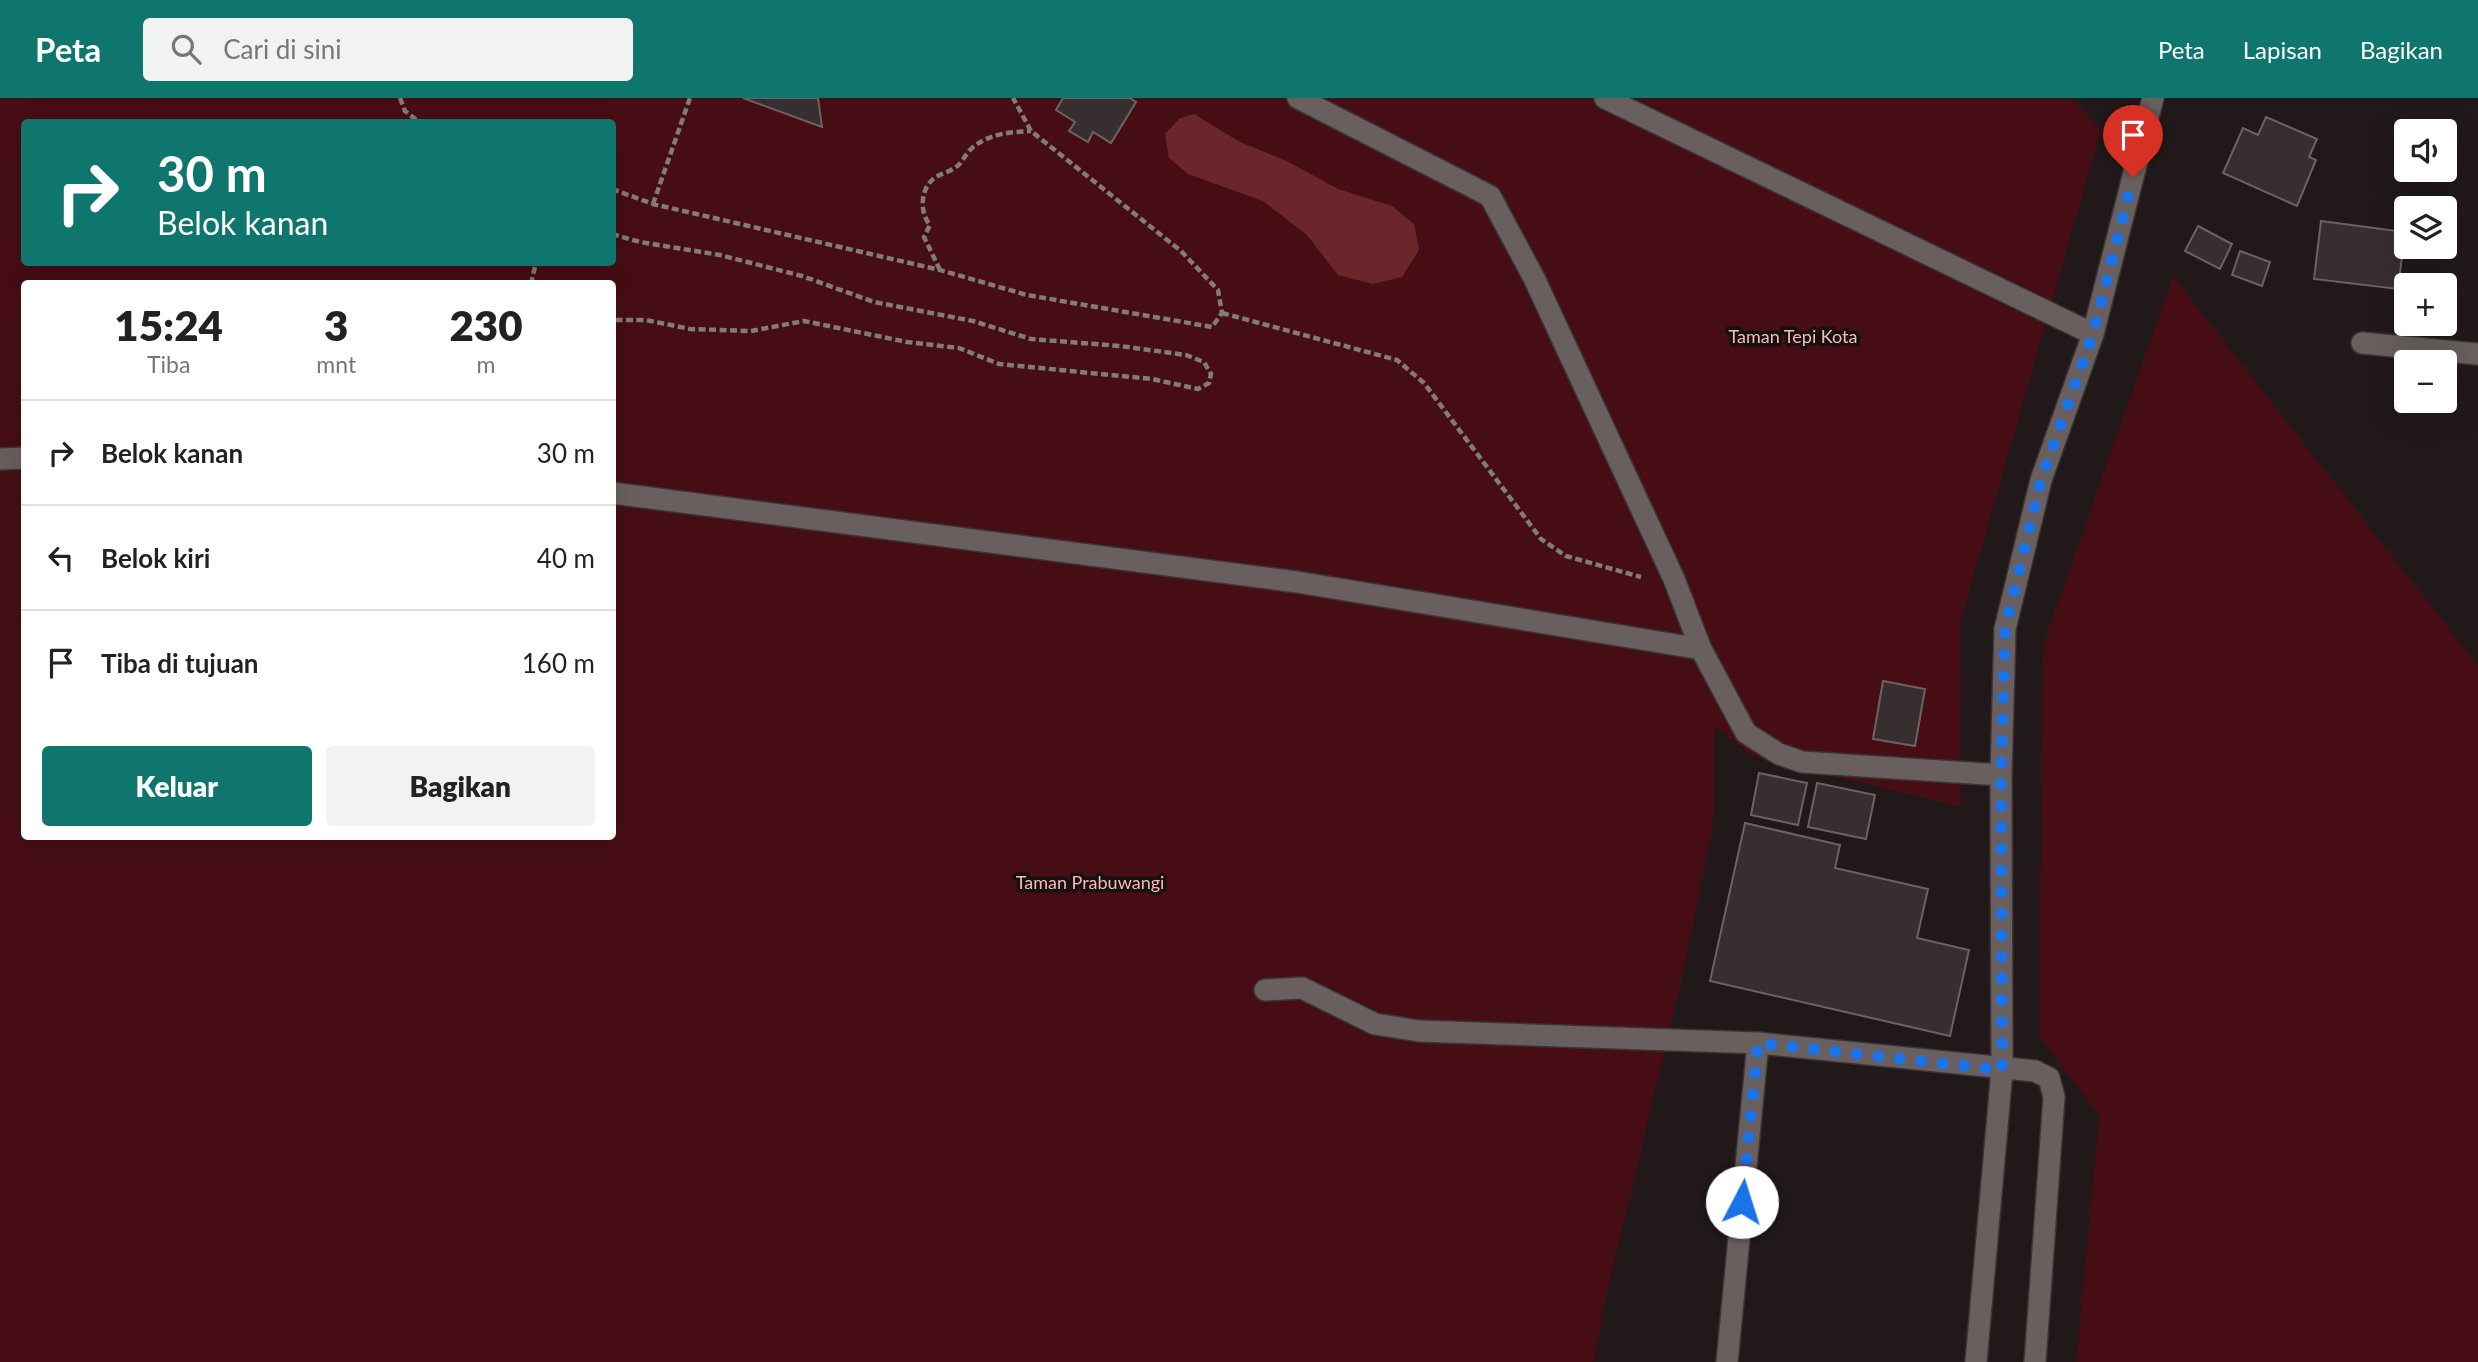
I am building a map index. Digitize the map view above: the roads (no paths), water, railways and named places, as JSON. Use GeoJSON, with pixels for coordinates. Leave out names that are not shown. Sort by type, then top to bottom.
{"type":"FeatureCollection","features":[{"type":"Feature","properties":{"kind":"street"},"geometry":{"type":"LineString","coordinates":[[1298,98],[1490,196],[1534,278],[1674,579],[1701,649],[1746,733],[1779,754],[1802,762],[2001,775]]}},
{"type":"Feature","properties":{"kind":"street"},"geometry":{"type":"LineString","coordinates":[[1605,98],[2093,334]]}},
{"type":"Feature","properties":{"kind":"street"},"geometry":{"type":"LineString","coordinates":[[1976,1362],[2002,1070],[2001,775],[2005,629],[2041,480],[2093,334],[2153,98]]}},
{"type":"Feature","properties":{"kind":"street"},"geometry":{"type":"LineString","coordinates":[[2362,343],[2478,354]]}},
{"type":"Feature","properties":{"kind":"street"},"geometry":{"type":"LineString","coordinates":[[0,459],[21,458]]}},
{"type":"Feature","properties":{"kind":"street"},"geometry":{"type":"LineString","coordinates":[[616,494],[1297,582],[1701,649]]}},
{"type":"Feature","properties":{"kind":"street"},"geometry":{"type":"LineString","coordinates":[[1265,990],[1302,988],[1376,1024],[1419,1031],[1758,1043],[2002,1070],[2035,1071],[2049,1078],[2054,1097],[2035,1362]]}},
{"type":"Feature","properties":{"kind":"street"},"geometry":{"type":"LineString","coordinates":[[1727,1362],[1758,1043]]}},
{"type":"Feature","properties":{"kind":"park label","name":"Taman Tepi Kota"},"geometry":{"type":"Point","coordinates":[1793,337]}},
{"type":"Feature","properties":{"kind":"park label","name":"Taman Prabuwangi"},"geometry":{"type":"Point","coordinates":[1090,883]}}]}
